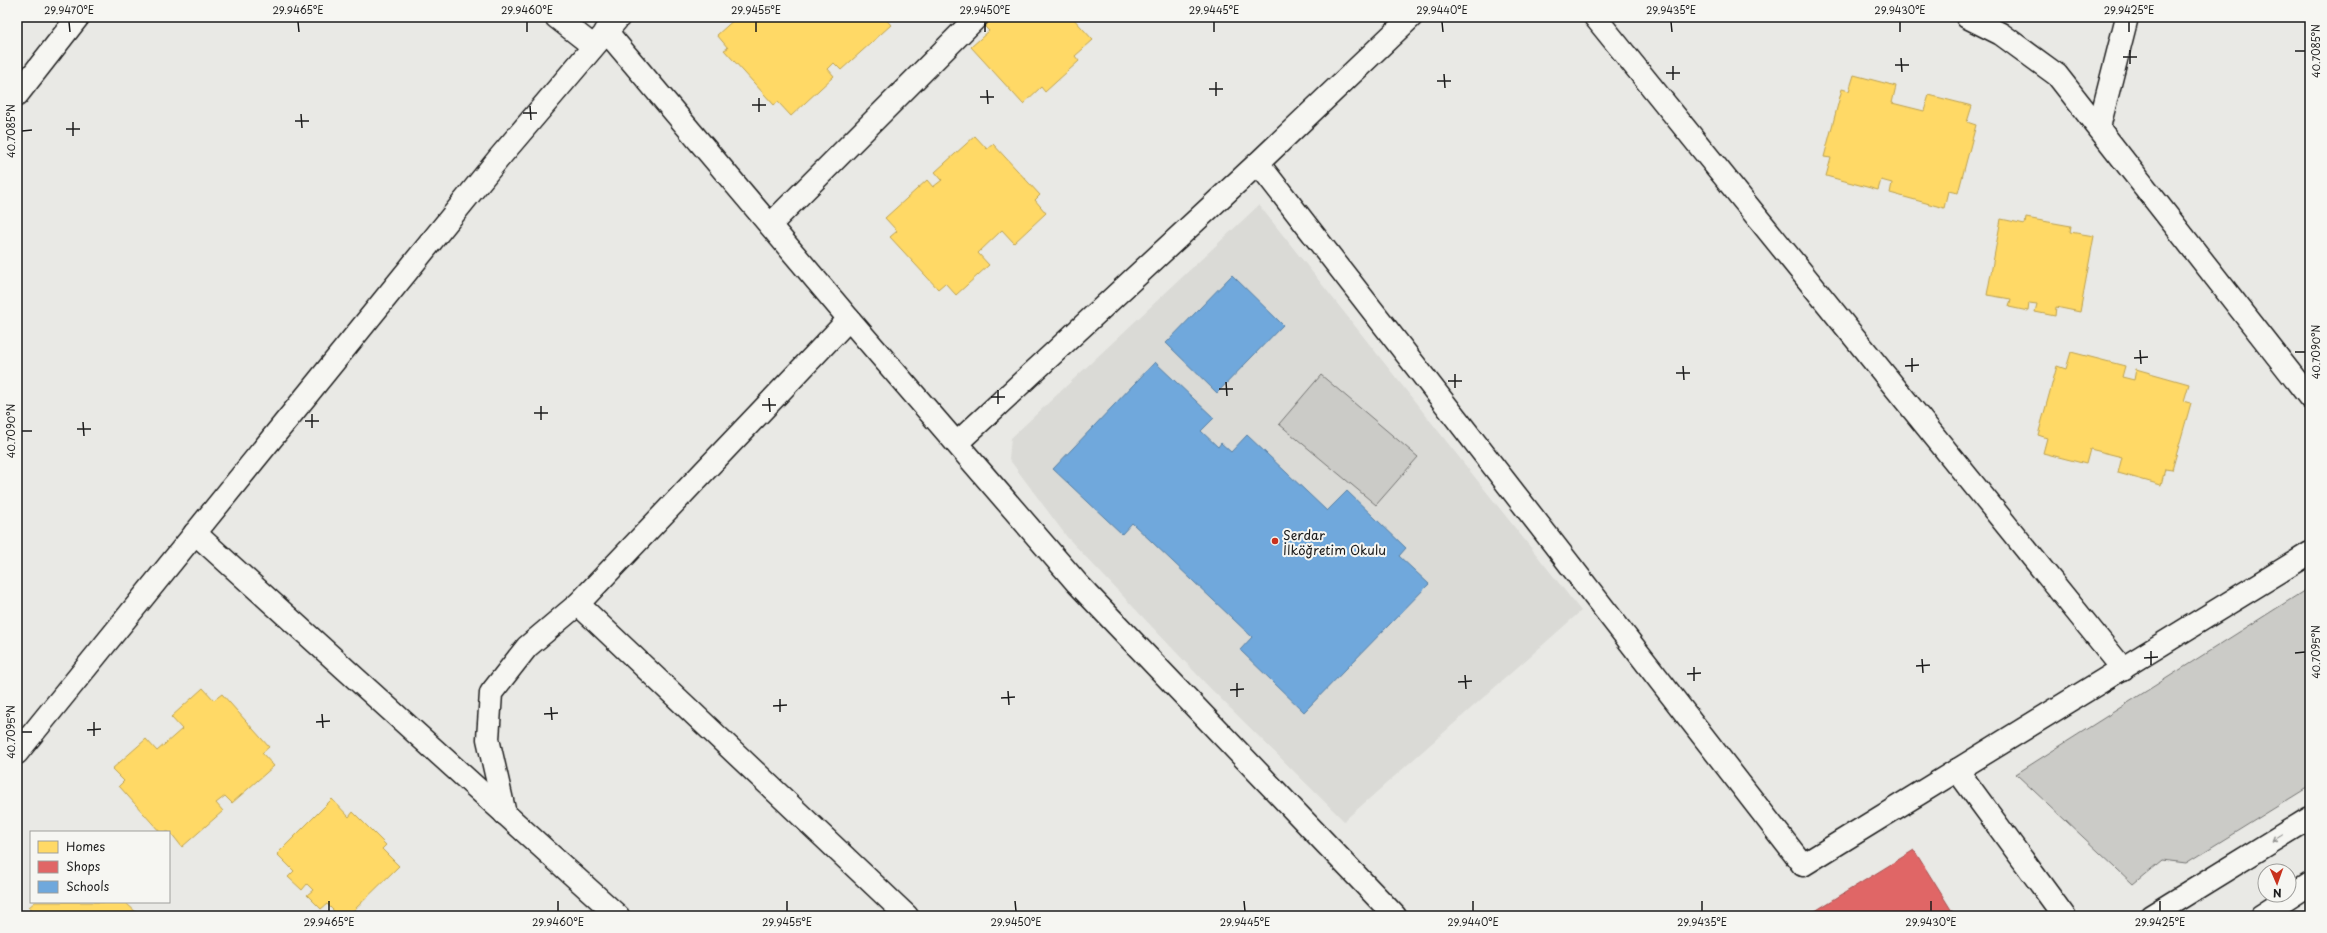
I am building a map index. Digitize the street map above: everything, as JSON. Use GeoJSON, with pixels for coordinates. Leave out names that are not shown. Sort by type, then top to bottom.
{"type":"FeatureCollection","features":[{"type":"Feature","properties":{"kind":"street"},"geometry":{"type":"LineString","coordinates":[[17,95],[78,17]]}},
{"type":"Feature","properties":{"kind":"street"},"geometry":{"type":"LineString","coordinates":[[556,17],[606,31],[849,319],[957,442],[1077,583],[1396,916]]}},
{"type":"Feature","properties":{"kind":"street"},"geometry":{"type":"LineString","coordinates":[[770,225],[976,17]]}},
{"type":"Feature","properties":{"kind":"street"},"geometry":{"type":"LineString","coordinates":[[957,442],[1258,163],[1411,17]]}},
{"type":"Feature","properties":{"kind":"street"},"geometry":{"type":"LineString","coordinates":[[1595,17],[2123,669]]}},
{"type":"Feature","properties":{"kind":"street"},"geometry":{"type":"LineString","coordinates":[[1967,17],[2001,34],[2058,75],[2310,398]]}},
{"type":"Feature","properties":{"kind":"street"},"geometry":{"type":"LineString","coordinates":[[2099,127],[2127,17]]}},
{"type":"Feature","properties":{"kind":"street"},"geometry":{"type":"LineString","coordinates":[[17,753],[606,31]]}},
{"type":"Feature","properties":{"kind":"street"},"geometry":{"type":"LineString","coordinates":[[1258,163],[1803,865],[2310,553]]}},
{"type":"Feature","properties":{"kind":"street"},"geometry":{"type":"LineString","coordinates":[[505,814],[488,738],[491,693],[527,647],[578,604],[849,319]]}},
{"type":"Feature","properties":{"kind":"street"},"geometry":{"type":"LineString","coordinates":[[195,533],[618,916]]}},
{"type":"Feature","properties":{"kind":"street"},"geometry":{"type":"LineString","coordinates":[[578,604],[907,916]]}},
{"type":"Feature","properties":{"kind":"street"},"geometry":{"type":"LineString","coordinates":[[1957,770],[2064,916]]}},
{"type":"Feature","properties":{"kind":"street"},"geometry":{"type":"LineString","coordinates":[[2151,916],[2310,818]]}},
{"type":"Feature","properties":{"kind":"street"},"geometry":{"type":"LineString","coordinates":[[2261,916],[2310,884]]}},
{"type":"Feature","properties":{"kind":"shaded area"},"geometry":{"type":"Polygon","coordinates":[[[1259,205],[1581,611],[1344,821],[1209,687],[1067,537],[1009,459],[1011,438],[1259,205]]]}},
{"type":"Feature","properties":{"kind":"shaded area"},"geometry":{"type":"Polygon","coordinates":[[[1321,375],[1418,457],[1376,505],[1279,424],[1321,375]]]}},
{"type":"Feature","properties":{"kind":"shaded area"},"geometry":{"type":"Polygon","coordinates":[[[2310,587],[2310,786],[2186,863],[2162,860],[2133,884],[2016,774],[2310,587]]]}},
{"type":"Feature","properties":{"kind":"building: Homes"},"geometry":{"type":"Polygon","coordinates":[[[737,17],[884,17],[891,25],[841,70],[834,63],[828,69],[834,76],[791,116],[778,102],[774,105],[724,50],[728,48],[717,35],[737,17]]]}},
{"type":"Feature","properties":{"kind":"building: Homes"},"geometry":{"type":"Polygon","coordinates":[[[991,17],[1072,17],[1093,40],[1075,56],[1079,61],[1045,92],[1041,87],[1023,104],[971,47],[989,31],[983,25],[991,17]]]}},
{"type":"Feature","properties":{"kind":"building: Homes"},"geometry":{"type":"Polygon","coordinates":[[[1854,75],[1896,86],[1892,103],[1924,111],[1929,95],[1972,106],[1967,122],[1976,125],[1958,193],[1948,191],[1944,208],[1890,193],[1892,183],[1881,180],[1878,190],[1826,176],[1831,158],[1824,157],[1842,89],[1849,91],[1854,75]]]}},
{"type":"Feature","properties":{"kind":"building: Homes"},"geometry":{"type":"Polygon","coordinates":[[[975,136],[987,149],[993,144],[1040,195],[1035,200],[1046,213],[1014,243],[1002,230],[978,253],[989,265],[956,295],[945,283],[938,289],[890,237],[897,231],[885,218],[927,180],[933,187],[942,180],[935,172],[975,136]]]}},
{"type":"Feature","properties":{"kind":"building: Homes"},"geometry":{"type":"Polygon","coordinates":[[[2026,218],[2071,226],[2070,232],[2094,236],[2080,312],[2056,307],[2055,316],[2035,312],[2037,304],[2029,303],[2028,311],[2009,307],[2011,299],[1987,295],[2001,219],[2025,224],[2026,218]]]}},
{"type":"Feature","properties":{"kind":"building: Homes"},"geometry":{"type":"Polygon","coordinates":[[[2071,352],[2125,366],[2122,377],[2134,380],[2136,369],[2189,384],[2184,401],[2191,403],[2172,470],[2165,469],[2161,485],[2118,473],[2122,457],[2090,449],[2086,464],[2043,453],[2047,438],[2038,435],[2057,366],[2066,369],[2071,352]]]}},
{"type":"Feature","properties":{"kind":"building: Homes"},"geometry":{"type":"Polygon","coordinates":[[[203,688],[214,700],[222,694],[269,747],[262,753],[274,766],[232,803],[225,796],[216,803],[223,811],[182,847],[171,833],[170,834],[170,831],[159,831],[119,786],[124,781],[112,769],[146,739],[157,751],[182,729],[171,717],[203,688]]]}},
{"type":"Feature","properties":{"kind":"building: Homes"},"geometry":{"type":"Polygon","coordinates":[[[332,799],[349,817],[353,812],[386,845],[382,849],[399,866],[348,916],[339,916],[327,904],[321,909],[307,895],[313,890],[307,884],[302,890],[288,877],[294,871],[277,854],[332,799]]]}},
{"type":"Feature","properties":{"kind":"building: Homes"},"geometry":{"type":"Polygon","coordinates":[[[34,903],[126,903],[138,914],[29,916],[34,911],[29,907],[34,903]]]}},
{"type":"Feature","properties":{"kind":"building: Shops"},"geometry":{"type":"Polygon","coordinates":[[[1914,850],[1955,916],[1807,916],[1914,850]]]}},
{"type":"Feature","properties":{"kind":"building: Schools"},"geometry":{"type":"Polygon","coordinates":[[[1232,275],[1283,325],[1217,393],[1166,343],[1232,275]]]}},
{"type":"Feature","properties":{"kind":"building: Schools","name":"Serdar İlköğretim Okulu"},"geometry":{"type":"Polygon","coordinates":[[[1155,362],[1214,418],[1201,431],[1218,447],[1221,443],[1231,452],[1247,435],[1327,511],[1347,491],[1406,548],[1399,556],[1429,584],[1304,712],[1240,650],[1252,637],[1132,523],[1122,534],[1053,469],[1155,362]]]}},
{"type":"Feature","properties":{"kind":"place","name":"Serdar İlköğretim Okulu"},"geometry":{"type":"Point","coordinates":[1275,541]}}]}
